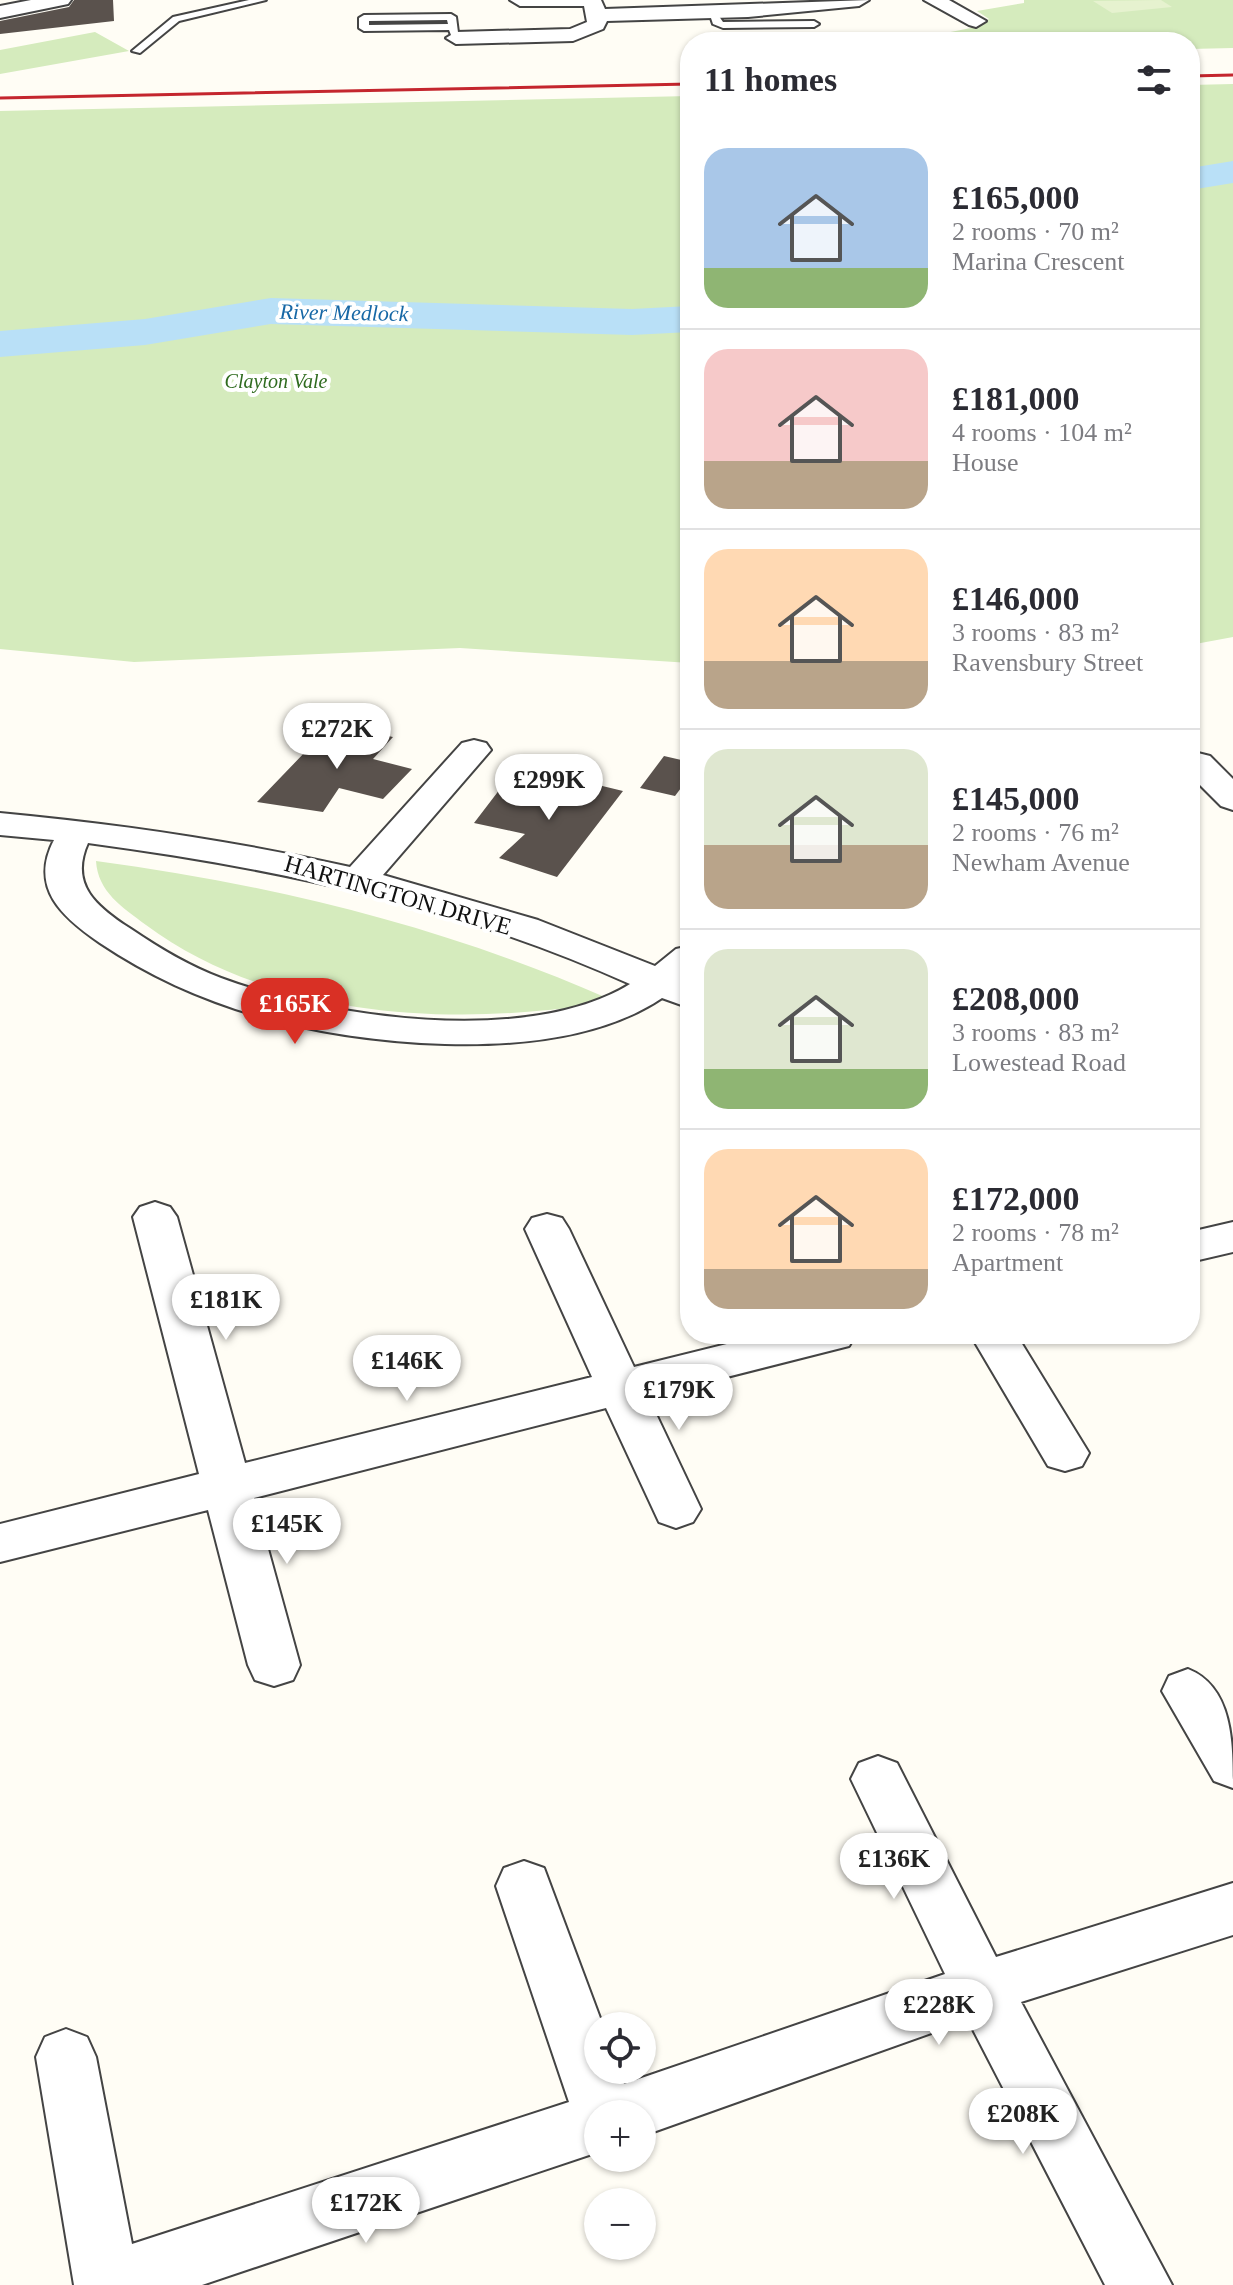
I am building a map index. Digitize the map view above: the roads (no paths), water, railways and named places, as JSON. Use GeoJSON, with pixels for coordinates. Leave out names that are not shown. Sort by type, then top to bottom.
{"type":"FeatureCollection","features":[{"type":"Feature","properties":{"kind":"street"},"geometry":{"type":"LineString","coordinates":[[0,12],[61,0]]}},
{"type":"Feature","properties":{"kind":"street"},"geometry":{"type":"LineString","coordinates":[[520,0],[714,12],[745,6],[859,0]]}},
{"type":"Feature","properties":{"kind":"street"},"geometry":{"type":"LineString","coordinates":[[934,0],[976,21]]}},
{"type":"Feature","properties":{"kind":"street"},"geometry":{"type":"LineString","coordinates":[[454,32],[573,35],[596,25],[593,5]]}},
{"type":"Feature","properties":{"kind":"street"},"geometry":{"type":"LineString","coordinates":[[359,879],[474,750]]}},
{"type":"Feature","properties":{"kind":"street"},"geometry":{"type":"LineString","coordinates":[[1200,763],[1233,756]]}},
{"type":"Feature","properties":{"kind":"street"},"geometry":{"type":"LineString","coordinates":[[1200,769],[1233,799]]}},
{"type":"Feature","properties":{"kind":"street","name":"HARTINGTON DRIVE"},"geometry":{"type":"LineString","coordinates":[[0,824],[189,844],[359,879],[513,926],[675,989]]}},
{"type":"Feature","properties":{"kind":"street"},"geometry":{"type":"LineString","coordinates":[[77,830],[63,854],[60,872],[64,893],[125,946],[166,970],[237,1001],[368,1026],[516,1028],[564,1023],[623,1008],[675,989]]}},
{"type":"Feature","properties":{"kind":"street"},"geometry":{"type":"LineString","coordinates":[[155,1217],[274,1665]]}},
{"type":"Feature","properties":{"kind":"street"},"geometry":{"type":"LineString","coordinates":[[547,1229],[676,1509]]}},
{"type":"Feature","properties":{"kind":"street"},"geometry":{"type":"LineString","coordinates":[[1200,1245],[1233,1237]]}},
{"type":"Feature","properties":{"kind":"street"},"geometry":{"type":"LineString","coordinates":[[0,1543],[791,1344]]}},
{"type":"Feature","properties":{"kind":"street"},"geometry":{"type":"LineString","coordinates":[[999,1344],[1065,1453]]}},
{"type":"Feature","properties":{"kind":"street"},"geometry":{"type":"LineString","coordinates":[[1188,1691],[1233,1765]]}},
{"type":"Feature","properties":{"kind":"street"},"geometry":{"type":"LineString","coordinates":[[878,1779],[982,1988],[1140,2285]]}},
{"type":"Feature","properties":{"kind":"street"},"geometry":{"type":"LineString","coordinates":[[524,1886],[599,2100]]}},
{"type":"Feature","properties":{"kind":"street"},"geometry":{"type":"LineString","coordinates":[[656,2102],[982,1988],[1233,1909]]}},
{"type":"Feature","properties":{"kind":"street"},"geometry":{"type":"LineString","coordinates":[[66,2057],[107,2285],[584,2127]]}},
{"type":"Feature","properties":{"kind":"lane"},"geometry":{"type":"LineString","coordinates":[[137,51],[176,19],[261,0]]}},
{"type":"Feature","properties":{"kind":"lane"},"geometry":{"type":"LineString","coordinates":[[714,12],[718,24],[723,25],[814,24]]}},
{"type":"Feature","properties":{"kind":"lane"},"geometry":{"type":"LineString","coordinates":[[451,17],[454,32],[364,28],[364,18],[451,17]]}},
{"type":"Feature","properties":{"kind":"waterway","name":"River Medlock"},"geometry":{"type":"LineString","coordinates":[[1200,177],[1233,172]]}},
{"type":"Feature","properties":{"kind":"waterway","name":"River Medlock"},"geometry":{"type":"LineString","coordinates":[[0,344],[145,332],[271,311],[632,322],[680,320]]}},
{"type":"Feature","properties":{"kind":"railway"},"geometry":{"type":"LineString","coordinates":[[1200,76],[1233,75]]}},
{"type":"Feature","properties":{"kind":"railway"},"geometry":{"type":"LineString","coordinates":[[0,98],[680,84]]}},
{"type":"Feature","properties":{"kind":"park label","name":"Clayton Vale"},"geometry":{"type":"Point","coordinates":[276,381]}}]}
